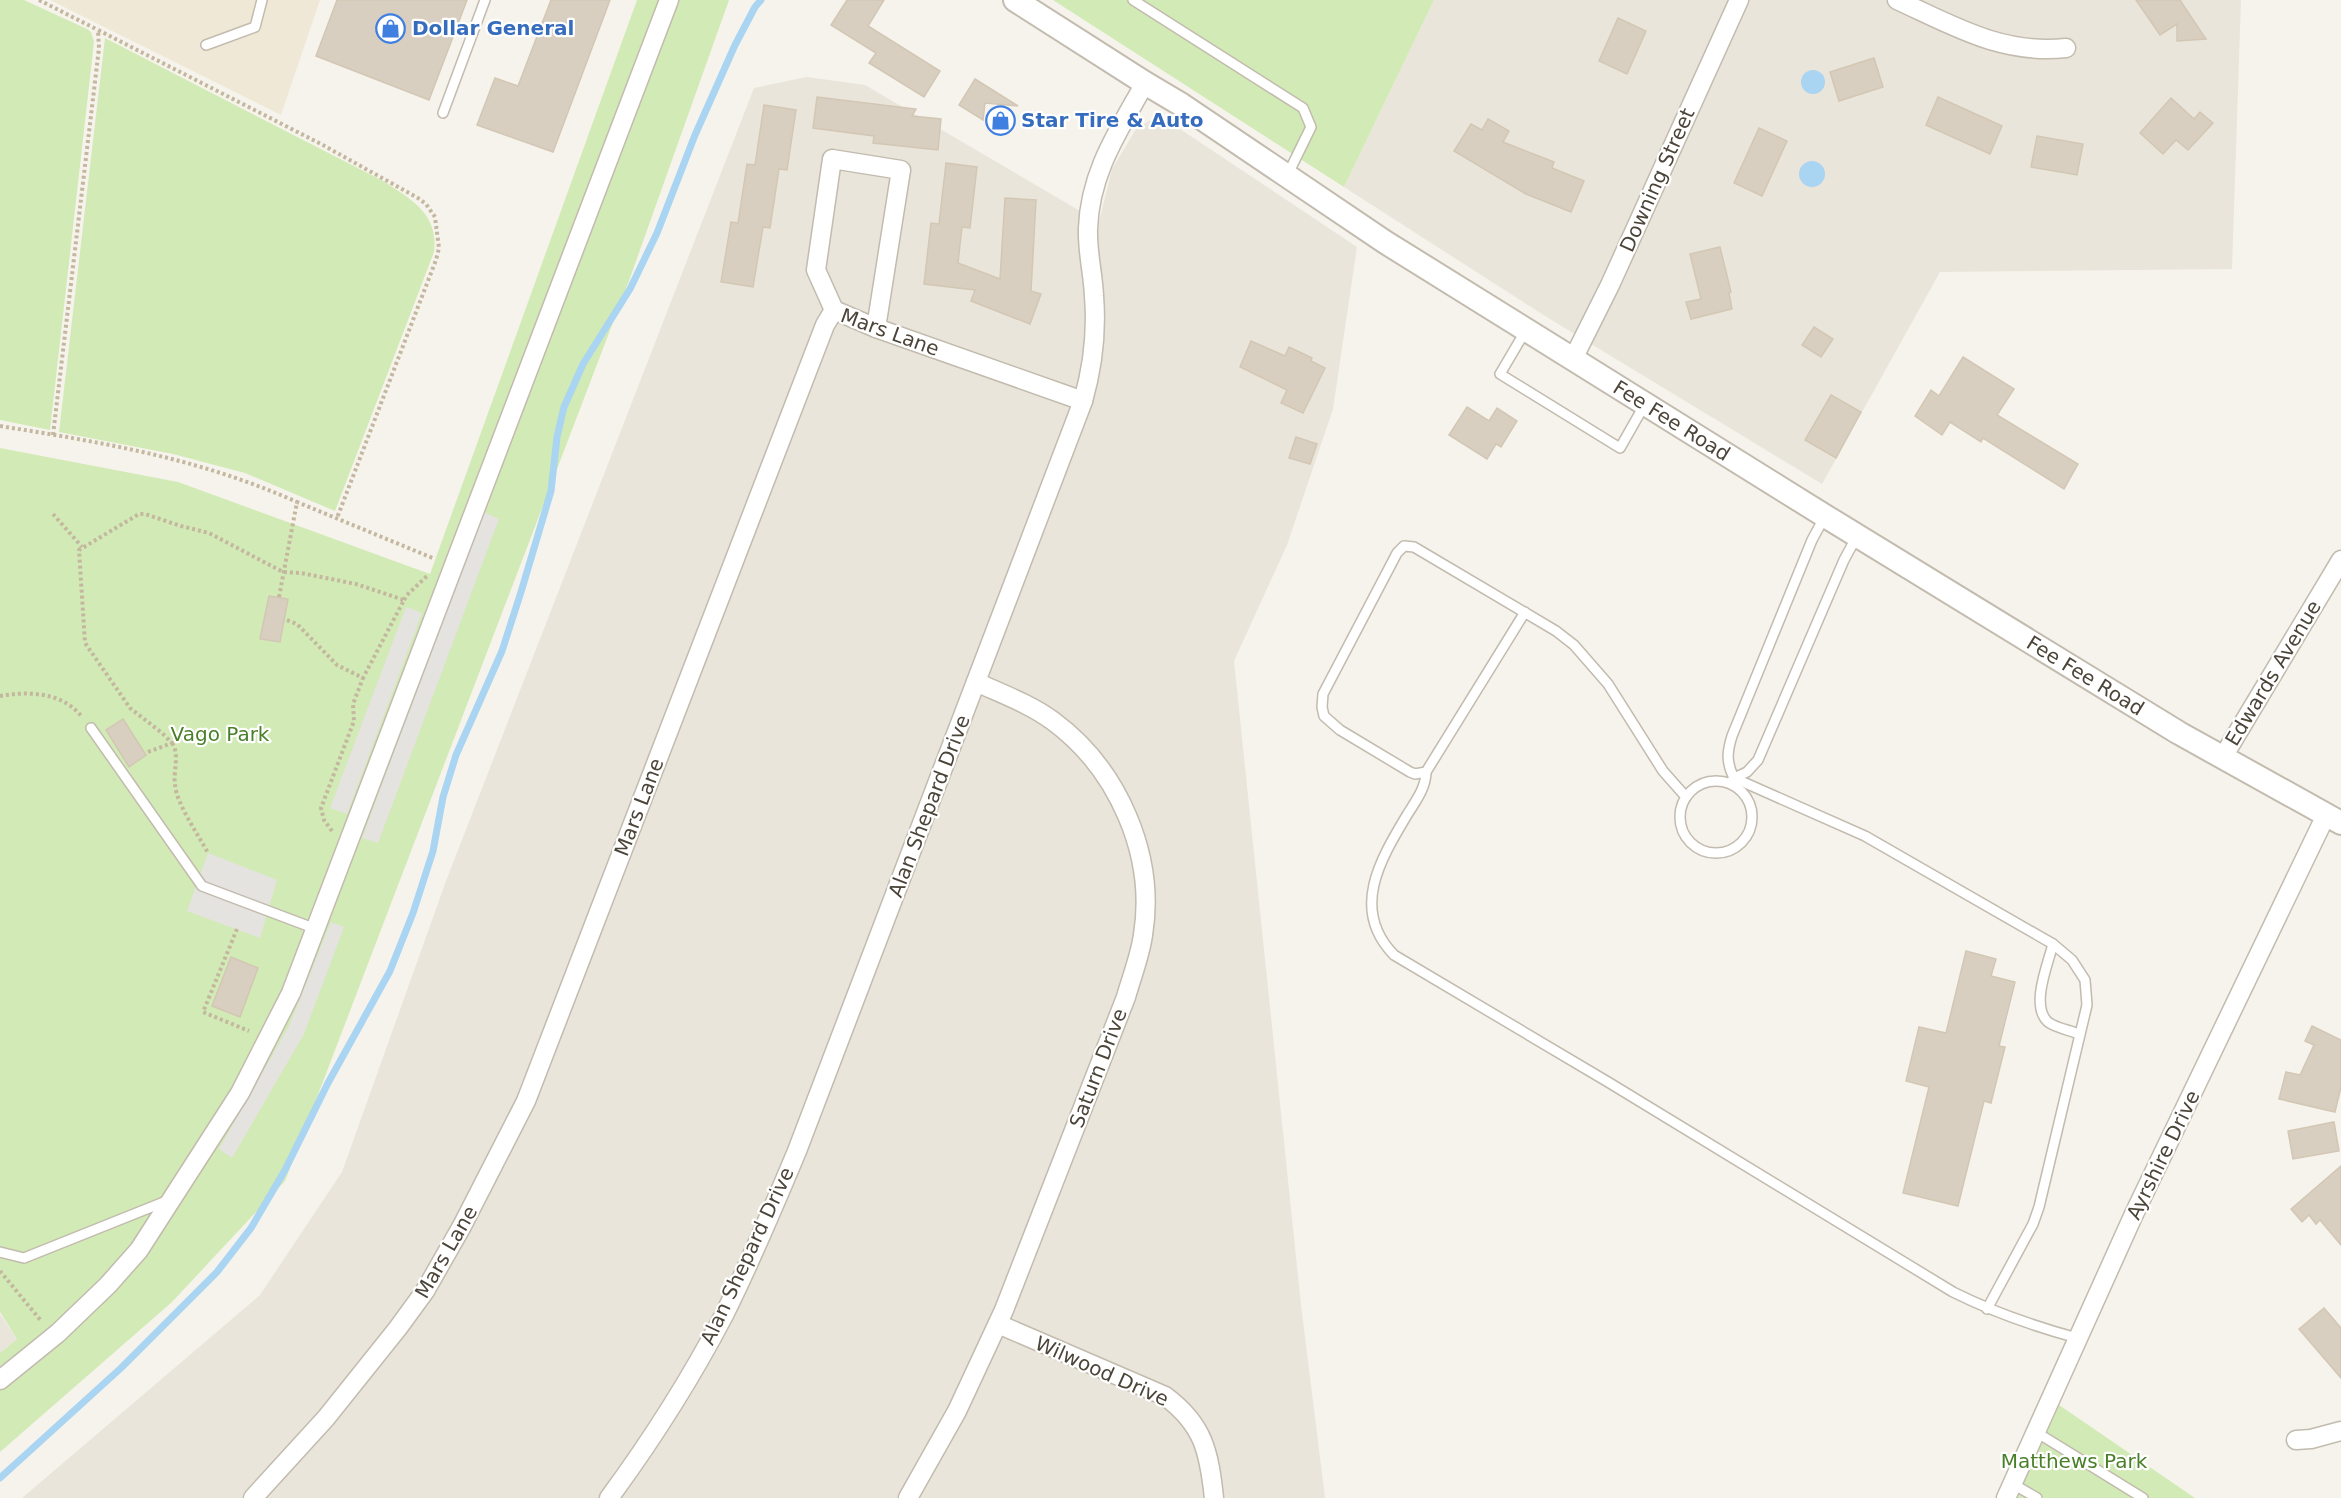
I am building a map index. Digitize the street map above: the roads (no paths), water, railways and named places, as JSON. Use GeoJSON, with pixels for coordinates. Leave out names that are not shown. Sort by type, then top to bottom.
{"type":"FeatureCollection","features":[{"type":"Feature","properties":{"kind":"street"},"geometry":{"type":"LineString","coordinates":[[0,1380],[53,1337],[108,1285],[140,1250],[240,1093],[291,993],[669,0]]}},
{"type":"Feature","properties":{"kind":"street","name":"Fee Fee Road"},"geometry":{"type":"LineString","coordinates":[[1015,0],[1182,105],[1385,242],[1857,536],[2179,733],[2333,819]]}},
{"type":"Feature","properties":{"kind":"street","name":"Downing Street"},"geometry":{"type":"LineString","coordinates":[[1573,359],[1616,272],[1738,0]]}},
{"type":"Feature","properties":{"kind":"street"},"geometry":{"type":"LineString","coordinates":[[1897,0],[1986,40],[2038,49],[2066,48]]}},
{"type":"Feature","properties":{"kind":"street","name":"Alan Shepard Drive"},"geometry":{"type":"LineString","coordinates":[[609,1498],[683,1385],[723,1316],[757,1246],[797,1151],[1083,401],[1094,358],[1096,336],[1088,228],[1093,190],[1107,150],[1145,83]]}},
{"type":"Feature","properties":{"kind":"street"},"geometry":{"type":"LineString","coordinates":[[834,310],[816,270],[832,159],[901,170],[876,328]]}},
{"type":"Feature","properties":{"kind":"street","name":"Mars Lane"},"geometry":{"type":"LineString","coordinates":[[253,1498],[326,1418],[425,1291],[462,1226],[526,1101],[825,325],[834,310],[876,328],[1083,401]]}},
{"type":"Feature","properties":{"kind":"street","name":"Edwards Avenue"},"geometry":{"type":"LineString","coordinates":[[2223,757],[2341,560]]}},
{"type":"Feature","properties":{"kind":"street","name":"Saturn Drive"},"geometry":{"type":"LineString","coordinates":[[908,1498],[957,1411],[998,1324],[1126,996],[1144,933],[1145,908],[1139,854],[1131,824],[1105,774],[1089,754],[1053,721],[1031,707],[976,682]]}},
{"type":"Feature","properties":{"kind":"street","name":"Ayrshire Drive"},"geometry":{"type":"LineString","coordinates":[[2010,1491],[2139,1203],[2333,819]]}},
{"type":"Feature","properties":{"kind":"street","name":"Wilwood Drive"},"geometry":{"type":"LineString","coordinates":[[998,1324],[1165,1396],[1184,1410],[1205,1443],[1214,1498]]}},
{"type":"Feature","properties":{"kind":"street"},"geometry":{"type":"LineString","coordinates":[[2296,1440],[2311,1439],[2341,1431]]}},
{"type":"Feature","properties":{"kind":"lane"},"geometry":{"type":"LineString","coordinates":[[206,45],[255,27],[262,0]]}},
{"type":"Feature","properties":{"kind":"lane"},"geometry":{"type":"LineString","coordinates":[[443,113],[485,0]]}},
{"type":"Feature","properties":{"kind":"lane"},"geometry":{"type":"LineString","coordinates":[[1133,0],[1303,108],[1311,128],[1287,176]]}},
{"type":"Feature","properties":{"kind":"lane"},"geometry":{"type":"LineString","coordinates":[[1526,330],[1500,374],[1620,448],[1645,404]]}},
{"type":"Feature","properties":{"kind":"lane"},"geometry":{"type":"LineString","coordinates":[[1826,516],[1812,540],[1728,749],[1727,764],[1732,780],[1747,798],[1752,809],[1749,832],[1742,842],[1722,853],[1699,849],[1689,841],[1680,820],[1681,808],[1686,798],[1694,788],[1705,782],[1732,780],[1747,772],[1758,760],[1844,560],[1857,536]]}},
{"type":"Feature","properties":{"kind":"lane"},"geometry":{"type":"LineString","coordinates":[[1426,772],[1415,774],[1410,772],[1340,730],[1324,716],[1322,707],[1323,694],[1397,553],[1404,546],[1414,547],[1525,612],[1574,645],[1608,684],[1663,771],[1686,798]]}},
{"type":"Feature","properties":{"kind":"lane"},"geometry":{"type":"LineString","coordinates":[[1525,612],[1426,772],[1422,791],[1384,856],[1373,886],[1372,909],[1376,928],[1385,946],[1394,955],[1953,1292],[1987,1310],[2077,1338]]}},
{"type":"Feature","properties":{"kind":"lane"},"geometry":{"type":"LineString","coordinates":[[91,728],[202,886],[316,929]]}},
{"type":"Feature","properties":{"kind":"lane"},"geometry":{"type":"LineString","coordinates":[[1732,780],[1874,841],[2053,944],[2072,960],[2085,980],[2087,1005],[2039,1206],[2033,1224],[1987,1310]]}},
{"type":"Feature","properties":{"kind":"lane"},"geometry":{"type":"LineString","coordinates":[[2053,944],[2040,993],[2041,1011],[2045,1020],[2054,1026],[2079,1034]]}},
{"type":"Feature","properties":{"kind":"lane"},"geometry":{"type":"LineString","coordinates":[[0,1252],[24,1258],[174,1197]]}},
{"type":"Feature","properties":{"kind":"lane"},"geometry":{"type":"LineString","coordinates":[[2036,1432],[2143,1498]]}},
{"type":"Feature","properties":{"kind":"lane"},"geometry":{"type":"LineString","coordinates":[[2010,1491],[2037,1498]]}},
{"type":"Feature","properties":{"kind":"water"},"geometry":{"type":"Polygon","coordinates":[[[1813,70],[1818,71],[1824,77],[1824,87],[1818,93],[1813,94],[1808,93],[1802,87],[1801,82],[1802,77],[1808,71],[1813,70]]]}},
{"type":"Feature","properties":{"kind":"water"},"geometry":{"type":"Polygon","coordinates":[[[1812,161],[1821,165],[1825,174],[1821,183],[1812,187],[1803,183],[1799,174],[1803,165],[1812,161]]]}},
{"type":"Feature","properties":{"kind":"waterway"},"geometry":{"type":"LineString","coordinates":[[0,1478],[121,1368],[217,1272],[251,1228],[285,1170],[328,1083],[390,971],[413,913],[433,851],[443,797],[456,755],[502,651],[521,592],[551,491],[557,437],[564,407],[583,364],[630,289],[657,233],[695,135],[735,45],[761,0]]}},
{"type":"Feature","properties":{"kind":"place","name":"Dollar General"},"geometry":{"type":"Point","coordinates":[391,28]}},
{"type":"Feature","properties":{"kind":"place","name":"Star Tire & Auto"},"geometry":{"type":"Point","coordinates":[1000,120]}},
{"type":"Feature","properties":{"kind":"park label","name":"Vago Park"},"geometry":{"type":"Point","coordinates":[220,734]}},
{"type":"Feature","properties":{"kind":"park label","name":"Matthews Park"},"geometry":{"type":"Point","coordinates":[2074,1461]}}]}
